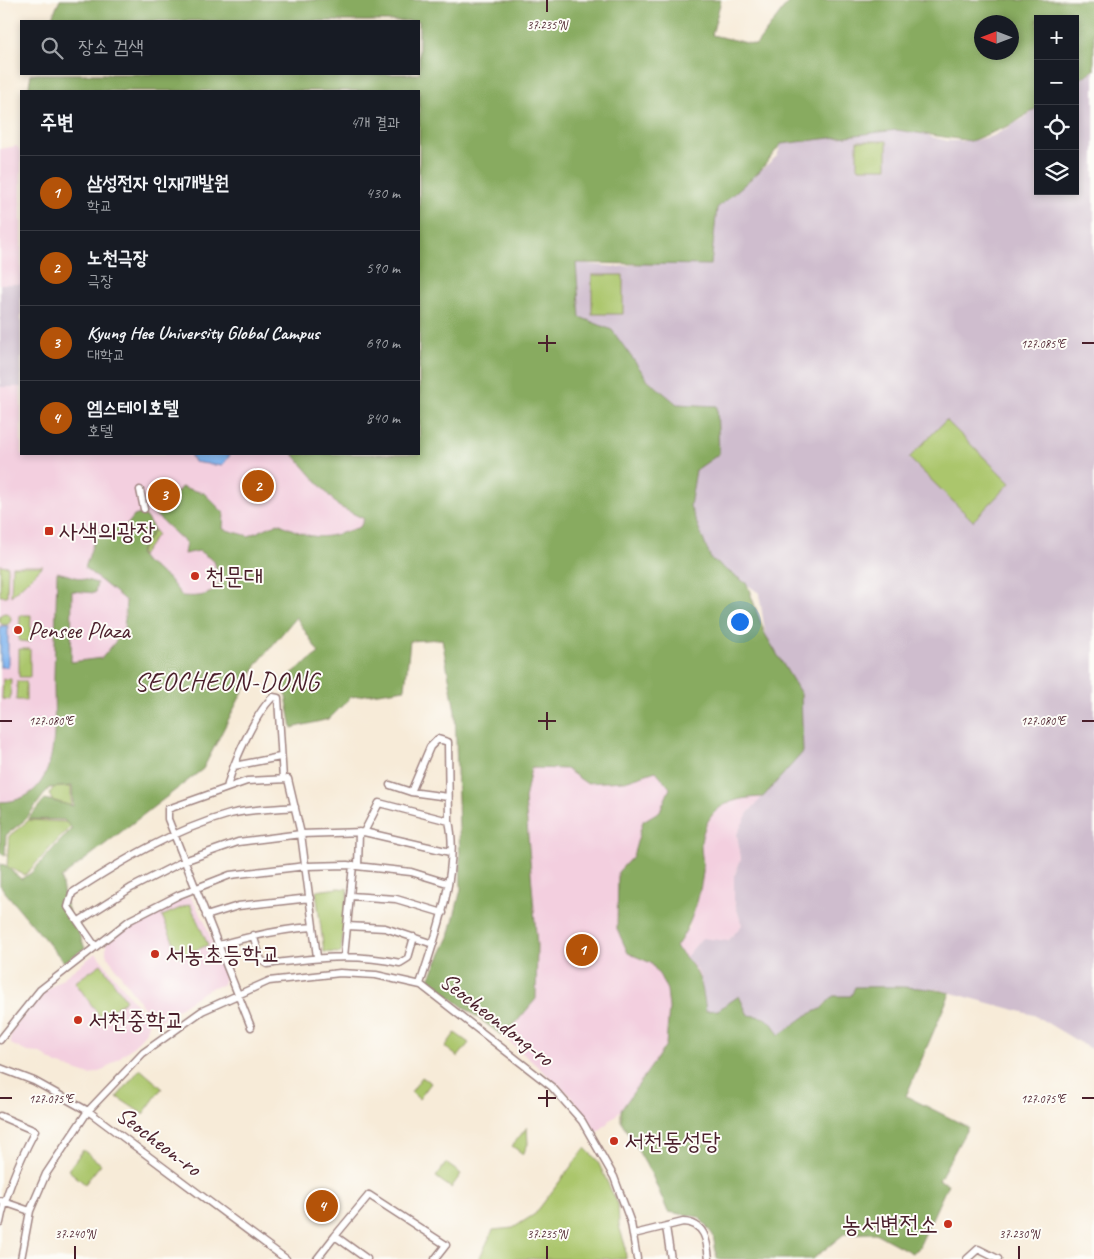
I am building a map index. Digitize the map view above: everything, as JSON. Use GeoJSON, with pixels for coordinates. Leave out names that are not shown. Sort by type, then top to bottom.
{"type":"FeatureCollection","features":[{"type":"Feature","properties":{"kind":"street"},"geometry":{"type":"LineString","coordinates":[[140,490],[144,509]]}},
{"type":"Feature","properties":{"kind":"street"},"geometry":{"type":"LineString","coordinates":[[227,788],[234,766],[259,716],[273,697],[278,698],[280,756],[283,779]]}},
{"type":"Feature","properties":{"kind":"street"},"geometry":{"type":"LineString","coordinates":[[411,792],[430,747],[438,739],[448,742],[450,852],[447,883],[443,913],[420,984]]}},
{"type":"Feature","properties":{"kind":"street"},"geometry":{"type":"LineString","coordinates":[[234,766],[280,756]]}},
{"type":"Feature","properties":{"kind":"street"},"geometry":{"type":"LineString","coordinates":[[251,1027],[174,836],[168,819],[168,809],[247,781],[288,779],[306,866],[317,957]]}},
{"type":"Feature","properties":{"kind":"street"},"geometry":{"type":"LineString","coordinates":[[390,785],[411,792],[448,797]]}},
{"type":"Feature","properties":{"kind":"street"},"geometry":{"type":"LineString","coordinates":[[344,957],[350,896],[362,832],[379,803],[449,821]]}},
{"type":"Feature","properties":{"kind":"street"},"geometry":{"type":"LineString","coordinates":[[95,946],[68,907],[72,893],[148,847],[174,836],[232,814],[295,807]]}},
{"type":"Feature","properties":{"kind":"street"},"geometry":{"type":"LineString","coordinates":[[79,921],[131,888],[184,861],[238,842],[300,834],[362,832],[450,852]]}},
{"type":"Feature","properties":{"kind":"street"},"geometry":{"type":"LineString","coordinates":[[0,1040],[40,990],[130,920],[195,888],[230,875],[306,866],[355,866],[411,872],[447,883]]}},
{"type":"Feature","properties":{"kind":"street"},"geometry":{"type":"LineString","coordinates":[[350,896],[396,899],[443,913]]}},
{"type":"Feature","properties":{"kind":"street"},"geometry":{"type":"LineString","coordinates":[[206,916],[238,906],[310,898]]}},
{"type":"Feature","properties":{"kind":"street"},"geometry":{"type":"LineString","coordinates":[[347,926],[385,928],[433,944]]}},
{"type":"Feature","properties":{"kind":"street"},"geometry":{"type":"LineString","coordinates":[[219,945],[287,929],[313,927]]}},
{"type":"Feature","properties":{"kind":"street"},"geometry":{"type":"LineString","coordinates":[[253,936],[261,960],[267,964],[317,957],[376,958],[400,963],[408,958],[414,937]]}},
{"type":"Feature","properties":{"kind":"street","name":"Seocheondong-ro"},"geometry":{"type":"LineString","coordinates":[[21,1259],[30,1211],[46,1174],[88,1111],[143,1053],[202,1011],[269,980],[307,975],[376,975],[420,984],[539,1075],[569,1103],[582,1121],[614,1177],[634,1234],[637,1259]]}},
{"type":"Feature","properties":{"kind":"street","name":"Seocheon-ro"},"geometry":{"type":"LineString","coordinates":[[0,1068],[34,1081],[88,1111],[286,1259]]}},
{"type":"Feature","properties":{"kind":"street"},"geometry":{"type":"LineString","coordinates":[[0,1116],[35,1131],[2,1201],[0,1223]]}},
{"type":"Feature","properties":{"kind":"street"},"geometry":{"type":"LineString","coordinates":[[317,1259],[369,1195],[446,1245],[435,1259]]}},
{"type":"Feature","properties":{"kind":"street"},"geometry":{"type":"LineString","coordinates":[[2,1201],[30,1211]]}},
{"type":"Feature","properties":{"kind":"street"},"geometry":{"type":"LineString","coordinates":[[634,1234],[683,1222],[696,1225],[706,1236],[709,1259]]}},
{"type":"Feature","properties":{"kind":"street"},"geometry":{"type":"LineString","coordinates":[[666,1227],[670,1259]]}},
{"type":"Feature","properties":{"kind":"street"},"geometry":{"type":"LineString","coordinates":[[335,1236],[367,1259]]}},
{"type":"Feature","properties":{"kind":"street"},"geometry":{"type":"LineString","coordinates":[[967,1259],[978,1249],[998,1259]]}},
{"type":"Feature","properties":{"kind":"shaded area"},"geometry":{"type":"Polygon","coordinates":[[[1094,71],[1094,1051],[1034,1015],[937,989],[855,987],[851,996],[825,1003],[821,1009],[807,1015],[779,1035],[764,1017],[706,1011],[701,979],[697,969],[686,957],[702,938],[728,941],[742,925],[734,900],[734,877],[741,859],[737,834],[748,813],[803,752],[767,644],[759,593],[711,559],[690,505],[696,470],[677,404],[582,323],[573,302],[576,263],[617,267],[647,263],[711,264],[717,208],[777,156],[781,144],[910,125],[931,137],[948,141],[971,141],[993,136],[1023,119],[1034,110],[1034,195],[1079,195],[1079,80],[1094,71]]]}},
{"type":"Feature","properties":{"kind":"shaded area"},"geometry":{"type":"Polygon","coordinates":[[[17,146],[20,151],[20,455],[296,455],[392,527],[50,775],[0,835],[0,149],[17,146]]]}},
{"type":"Feature","properties":{"kind":"shaded area"},"geometry":{"type":"Polygon","coordinates":[[[0,284],[20,284],[20,387],[0,387],[0,284]]]}},
{"type":"Feature","properties":{"kind":"shaded area"},"geometry":{"type":"Polygon","coordinates":[[[531,768],[566,769],[586,783],[625,781],[656,771],[670,788],[660,811],[643,821],[633,856],[618,872],[617,929],[628,953],[689,929],[703,871],[701,838],[713,812],[737,798],[763,797],[751,810],[737,834],[741,859],[734,877],[734,900],[742,925],[728,941],[679,1026],[621,1110],[596,1134],[572,1097],[504,1037],[536,998],[537,946],[525,799],[531,768]]]}},
{"type":"Feature","properties":{"kind":"shaded area"},"geometry":{"type":"Polygon","coordinates":[[[190,896],[204,920],[225,977],[223,985],[213,987],[199,995],[155,1024],[106,954],[106,943],[155,909],[190,896]]]}},
{"type":"Feature","properties":{"kind":"shaded area"},"geometry":{"type":"Polygon","coordinates":[[[96,953],[149,1021],[145,1033],[135,1045],[104,1070],[90,1075],[57,1064],[40,1053],[27,1052],[11,1044],[10,1036],[17,1023],[43,993],[96,953]]]}},
{"type":"Feature","properties":{"kind":"green space"},"geometry":{"type":"Polygon","coordinates":[[[60,0],[721,0],[712,35],[756,45],[790,0],[1094,0],[1094,70],[1079,79],[1079,15],[1034,15],[1034,110],[1013,124],[971,141],[897,130],[781,144],[760,171],[717,208],[711,265],[576,263],[580,317],[612,330],[648,380],[677,404],[717,406],[719,454],[696,470],[690,506],[711,559],[747,584],[765,634],[801,694],[803,752],[763,797],[733,801],[717,810],[711,817],[701,841],[703,872],[700,892],[690,921],[676,947],[695,969],[701,982],[706,1011],[718,1010],[739,996],[748,1015],[767,1019],[779,1035],[807,1015],[821,1009],[833,996],[851,996],[855,987],[915,988],[950,993],[906,1096],[968,1127],[939,1180],[948,1184],[918,1249],[912,1253],[875,1233],[844,1234],[813,1259],[717,1259],[713,1235],[699,1217],[668,1212],[652,1175],[621,1121],[621,1110],[666,1045],[669,1008],[667,990],[651,963],[628,953],[617,929],[618,872],[633,856],[643,821],[660,811],[670,788],[656,771],[625,781],[586,783],[566,769],[531,768],[525,799],[537,946],[536,999],[504,1037],[428,981],[449,937],[461,889],[455,711],[442,639],[410,641],[405,689],[351,697],[329,719],[292,728],[283,680],[319,653],[296,617],[257,664],[203,769],[61,878],[65,902],[85,948],[64,962],[0,885],[0,864],[5,865],[21,879],[31,873],[72,828],[64,820],[28,819],[45,799],[73,806],[72,786],[49,788],[25,820],[6,835],[5,856],[0,853],[0,802],[21,798],[36,788],[46,773],[51,755],[54,734],[57,572],[97,583],[95,593],[72,591],[71,662],[102,658],[124,631],[126,601],[85,568],[96,534],[127,525],[134,516],[143,513],[154,529],[139,553],[143,560],[168,578],[182,596],[204,595],[213,590],[220,581],[214,561],[199,551],[184,554],[186,543],[150,510],[162,498],[172,500],[181,487],[204,493],[224,513],[223,529],[249,536],[278,523],[310,536],[327,536],[360,527],[364,519],[338,506],[294,455],[420,455],[420,90],[28,90],[31,75],[420,75],[420,20],[50,20],[60,0]]]}},
{"type":"Feature","properties":{"kind":"green space"},"geometry":{"type":"Polygon","coordinates":[[[857,141],[887,141],[887,168],[857,168],[857,141]]]}},
{"type":"Feature","properties":{"kind":"green space"},"geometry":{"type":"Polygon","coordinates":[[[592,275],[623,275],[623,314],[592,314],[592,275]]]}},
{"type":"Feature","properties":{"kind":"green space"},"geometry":{"type":"Polygon","coordinates":[[[946,420],[1010,483],[973,521],[909,458],[946,420]]]}},
{"type":"Feature","properties":{"kind":"green space"},"geometry":{"type":"Polygon","coordinates":[[[154,530],[157,534],[142,556],[140,553],[154,530]]]}},
{"type":"Feature","properties":{"kind":"green space"},"geometry":{"type":"Polygon","coordinates":[[[0,565],[8,566],[7,596],[0,596],[0,565]]]}},
{"type":"Feature","properties":{"kind":"green space"},"geometry":{"type":"Polygon","coordinates":[[[12,566],[43,566],[11,596],[12,566]]]}},
{"type":"Feature","properties":{"kind":"green space"},"geometry":{"type":"Polygon","coordinates":[[[5,613],[11,619],[5,625],[-1,619],[5,613]]]}},
{"type":"Feature","properties":{"kind":"green space"},"geometry":{"type":"Polygon","coordinates":[[[20,615],[31,615],[30,642],[19,641],[20,615]]]}},
{"type":"Feature","properties":{"kind":"green space"},"geometry":{"type":"Polygon","coordinates":[[[19,649],[30,649],[30,677],[19,677],[19,649]]]}},
{"type":"Feature","properties":{"kind":"green space"},"geometry":{"type":"Polygon","coordinates":[[[3,679],[11,679],[10,700],[2,699],[3,679]]]}},
{"type":"Feature","properties":{"kind":"green space"},"geometry":{"type":"Polygon","coordinates":[[[17,681],[26,681],[26,700],[16,700],[17,681]]]}},
{"type":"Feature","properties":{"kind":"green space"},"geometry":{"type":"Polygon","coordinates":[[[54,787],[71,787],[71,806],[52,800],[49,794],[54,787]]]}},
{"type":"Feature","properties":{"kind":"green space"},"geometry":{"type":"Polygon","coordinates":[[[29,820],[65,822],[71,826],[25,875],[7,867],[9,836],[29,820]]]}},
{"type":"Feature","properties":{"kind":"green space"},"geometry":{"type":"Polygon","coordinates":[[[338,888],[348,889],[341,953],[324,952],[316,891],[338,888]]]}},
{"type":"Feature","properties":{"kind":"green space"},"geometry":{"type":"Polygon","coordinates":[[[190,904],[208,945],[180,957],[162,916],[190,904]]]}},
{"type":"Feature","properties":{"kind":"green space"},"geometry":{"type":"Polygon","coordinates":[[[101,964],[126,1000],[101,1018],[75,982],[101,964]]]}},
{"type":"Feature","properties":{"kind":"green space"},"geometry":{"type":"Polygon","coordinates":[[[455,1033],[469,1043],[458,1057],[445,1047],[455,1033]]]}},
{"type":"Feature","properties":{"kind":"green space"},"geometry":{"type":"Polygon","coordinates":[[[140,1069],[162,1088],[143,1114],[117,1097],[140,1069]]]}},
{"type":"Feature","properties":{"kind":"green space"},"geometry":{"type":"Polygon","coordinates":[[[422,1077],[431,1083],[419,1099],[411,1092],[422,1077]]]}},
{"type":"Feature","properties":{"kind":"green space"},"geometry":{"type":"Polygon","coordinates":[[[527,1127],[528,1144],[523,1154],[512,1146],[527,1127]]]}},
{"type":"Feature","properties":{"kind":"green space"},"geometry":{"type":"Polygon","coordinates":[[[585,1148],[597,1160],[618,1205],[619,1226],[625,1245],[626,1259],[479,1259],[493,1230],[513,1228],[535,1214],[585,1148]]]}},
{"type":"Feature","properties":{"kind":"green space"},"geometry":{"type":"Polygon","coordinates":[[[83,1150],[101,1164],[85,1184],[68,1170],[83,1150]]]}},
{"type":"Feature","properties":{"kind":"green space"},"geometry":{"type":"Polygon","coordinates":[[[446,1163],[461,1174],[451,1188],[436,1177],[446,1163]]]}},
{"type":"Feature","properties":{"kind":"water"},"geometry":{"type":"Polygon","coordinates":[[[190,455],[230,455],[222,466],[194,462],[190,455]]]}},
{"type":"Feature","properties":{"kind":"water"},"geometry":{"type":"Polygon","coordinates":[[[0,626],[8,626],[8,667],[0,667],[0,626]]]}},
{"type":"Feature","properties":{"kind":"place","name":"노천극장"},"geometry":{"type":"Point","coordinates":[258,486]}},
{"type":"Feature","properties":{"kind":"place","name":"Kyung Hee University Global Campus"},"geometry":{"type":"Point","coordinates":[164,495]}},
{"type":"Feature","properties":{"kind":"place","name":"사색의광장"},"geometry":{"type":"Point","coordinates":[49,531]}},
{"type":"Feature","properties":{"kind":"place","name":"천문대"},"geometry":{"type":"Point","coordinates":[195,576]}},
{"type":"Feature","properties":{"kind":"place","name":"Pensee Plaza"},"geometry":{"type":"Point","coordinates":[18,630]}},
{"type":"Feature","properties":{"kind":"place","name":"삼성전자 인재개발원"},"geometry":{"type":"Point","coordinates":[582,950]}},
{"type":"Feature","properties":{"kind":"place","name":"서농초등학교"},"geometry":{"type":"Point","coordinates":[155,954]}},
{"type":"Feature","properties":{"kind":"place","name":"서천중학교"},"geometry":{"type":"Point","coordinates":[78,1020]}},
{"type":"Feature","properties":{"kind":"place","name":"서천동성당"},"geometry":{"type":"Point","coordinates":[614,1141]}},
{"type":"Feature","properties":{"kind":"place","name":"엠스테이호텔"},"geometry":{"type":"Point","coordinates":[322,1206]}},
{"type":"Feature","properties":{"kind":"place","name":"농서변전소"},"geometry":{"type":"Point","coordinates":[948,1224]}},
{"type":"Feature","properties":{"kind":"district","name":"SEOCHEON-DONG"},"geometry":{"type":"Point","coordinates":[227,681]}}]}
